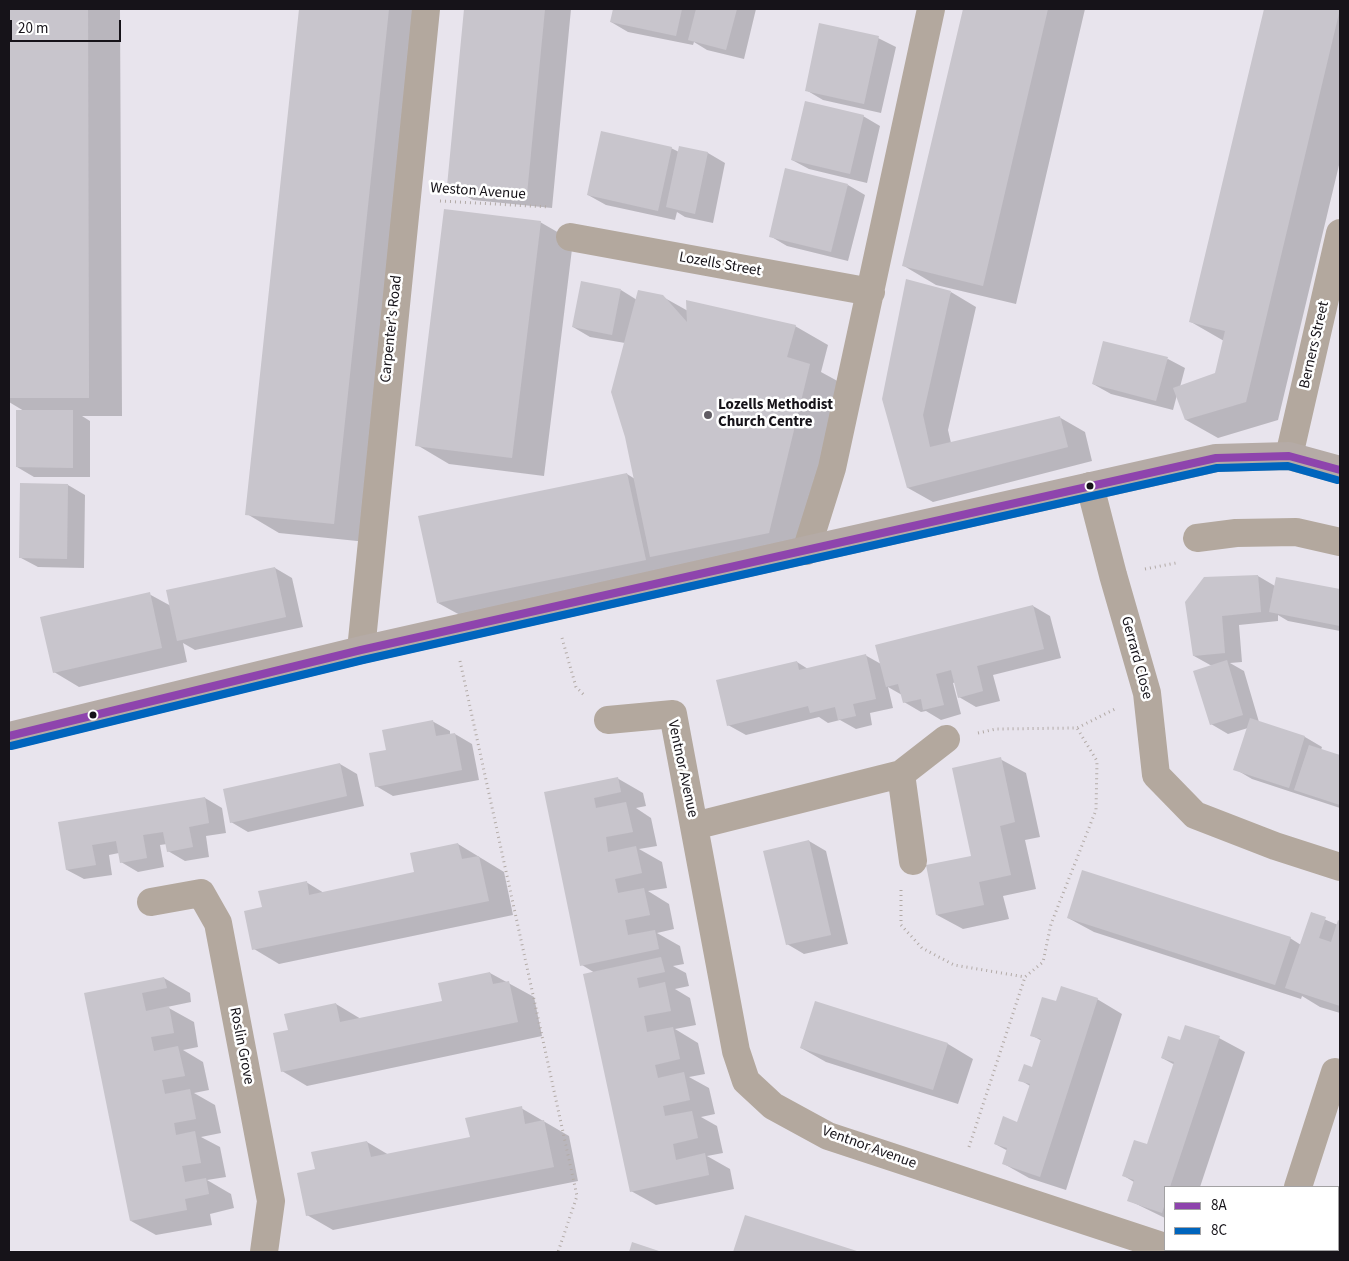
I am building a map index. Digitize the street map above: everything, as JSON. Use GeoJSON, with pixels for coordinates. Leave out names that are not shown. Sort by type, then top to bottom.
{"type":"FeatureCollection","features":[{"type":"Feature","properties":{"kind":"main road"},"geometry":{"type":"LineString","coordinates":[[9,736],[360,650],[1216,458],[1289,456],[1340,470]]}},
{"type":"Feature","properties":{"kind":"street","name":"Carpenter's Road"},"geometry":{"type":"LineString","coordinates":[[360,650],[405,197],[426,9]]}},
{"type":"Feature","properties":{"kind":"street"},"geometry":{"type":"LineString","coordinates":[[806,551],[832,468],[871,292],[925,10]]}},
{"type":"Feature","properties":{"kind":"street","name":"Berners Street"},"geometry":{"type":"LineString","coordinates":[[1289,456],[1340,233]]}},
{"type":"Feature","properties":{"kind":"street","name":"Lozells Street"},"geometry":{"type":"LineString","coordinates":[[570,237],[871,292]]}},
{"type":"Feature","properties":{"kind":"street","name":"Gerrard Close"},"geometry":{"type":"LineString","coordinates":[[1090,486],[1147,693],[1156,775],[1195,815],[1275,846],[1340,866]]}},
{"type":"Feature","properties":{"kind":"street"},"geometry":{"type":"LineString","coordinates":[[1197,538],[1236,533],[1296,532],[1340,542]]}},
{"type":"Feature","properties":{"kind":"street","name":"Ventnor Avenue"},"geometry":{"type":"LineString","coordinates":[[608,720],[673,714],[736,1050],[746,1081],[773,1106],[828,1136],[1164,1247]]}},
{"type":"Feature","properties":{"kind":"street","name":"Ventnor Avenue"},"geometry":{"type":"LineString","coordinates":[[694,826],[901,774],[946,739]]}},
{"type":"Feature","properties":{"kind":"street"},"geometry":{"type":"LineString","coordinates":[[901,774],[913,861]]}},
{"type":"Feature","properties":{"kind":"street","name":"Roslin Grove"},"geometry":{"type":"LineString","coordinates":[[151,902],[201,893],[218,923],[271,1201],[264,1252]]}},
{"type":"Feature","properties":{"kind":"street"},"geometry":{"type":"LineString","coordinates":[[1298,1186],[1335,1072]]}},
{"type":"Feature","properties":{"kind":"path","name":"Weston Avenue"},"geometry":{"type":"LineString","coordinates":[[405,197],[448,202],[549,207]]}},
{"type":"Feature","properties":{"kind":"path"},"geometry":{"type":"LineString","coordinates":[[1113,575],[1197,559],[1197,538]]}},
{"type":"Feature","properties":{"kind":"path"},"geometry":{"type":"LineString","coordinates":[[553,607],[576,688],[608,720]]}},
{"type":"Feature","properties":{"kind":"path"},"geometry":{"type":"LineString","coordinates":[[451,630],[456,645],[577,1196],[558,1252]]}},
{"type":"Feature","properties":{"kind":"path"},"geometry":{"type":"LineString","coordinates":[[946,739],[996,729],[1078,728],[1147,693]]}},
{"type":"Feature","properties":{"kind":"path"},"geometry":{"type":"LineString","coordinates":[[959,1179],[1025,977],[1043,962],[1051,924],[1096,810],[1097,761],[1078,728]]}},
{"type":"Feature","properties":{"kind":"path"},"geometry":{"type":"LineString","coordinates":[[913,861],[901,878],[901,925],[922,948],[954,966],[1025,977]]}},
{"type":"Feature","properties":{"kind":"building"},"geometry":{"type":"Polygon","coordinates":[[[9,9],[88,9],[89,398],[9,398],[9,9]]]}},
{"type":"Feature","properties":{"kind":"building"},"geometry":{"type":"Polygon","coordinates":[[[299,9],[389,9],[334,524],[245,515],[299,9]]]}},
{"type":"Feature","properties":{"kind":"building"},"geometry":{"type":"Polygon","coordinates":[[[464,9],[545,9],[527,194],[447,186],[464,9]]]}},
{"type":"Feature","properties":{"kind":"building"},"geometry":{"type":"Polygon","coordinates":[[[613,9],[682,9],[676,36],[610,22],[613,9]]]}},
{"type":"Feature","properties":{"kind":"building"},"geometry":{"type":"Polygon","coordinates":[[[696,9],[737,9],[726,50],[688,40],[696,9]]]}},
{"type":"Feature","properties":{"kind":"building"},"geometry":{"type":"Polygon","coordinates":[[[963,9],[1048,9],[983,286],[902,266],[963,9]]]}},
{"type":"Feature","properties":{"kind":"building"},"geometry":{"type":"Polygon","coordinates":[[[1264,9],[1340,9],[1246,402],[1185,420],[1173,388],[1215,373],[1225,331],[1189,322],[1264,9]]]}},
{"type":"Feature","properties":{"kind":"building"},"geometry":{"type":"Polygon","coordinates":[[[819,23],[879,36],[864,104],[805,91],[819,23]]]}},
{"type":"Feature","properties":{"kind":"building"},"geometry":{"type":"Polygon","coordinates":[[[805,101],[864,115],[850,174],[791,160],[805,101]]]}},
{"type":"Feature","properties":{"kind":"building"},"geometry":{"type":"Polygon","coordinates":[[[601,131],[672,147],[658,211],[587,195],[601,131]]]}},
{"type":"Feature","properties":{"kind":"building"},"geometry":{"type":"Polygon","coordinates":[[[679,146],[708,152],[695,214],[666,207],[679,146]]]}},
{"type":"Feature","properties":{"kind":"building"},"geometry":{"type":"Polygon","coordinates":[[[785,168],[848,184],[831,252],[769,237],[785,168]]]}},
{"type":"Feature","properties":{"kind":"building"},"geometry":{"type":"Polygon","coordinates":[[[444,209],[541,221],[512,458],[415,446],[444,209]]]}},
{"type":"Feature","properties":{"kind":"building"},"geometry":{"type":"Polygon","coordinates":[[[906,279],[951,291],[923,415],[930,447],[1060,416],[1068,447],[907,488],[882,399],[906,279]]]}},
{"type":"Feature","properties":{"kind":"building"},"geometry":{"type":"Polygon","coordinates":[[[581,281],[621,289],[612,335],[572,327],[581,281]]]}},
{"type":"Feature","properties":{"kind":"building","name":"Lozells Methodist Church Centre"},"geometry":{"type":"Polygon","coordinates":[[[638,290],[663,295],[687,322],[686,300],[796,325],[787,357],[810,364],[769,533],[650,557],[625,437],[611,392],[638,290]]]}},
{"type":"Feature","properties":{"kind":"building"},"geometry":{"type":"Polygon","coordinates":[[[1103,341],[1168,357],[1156,401],[1092,384],[1103,341]]]}},
{"type":"Feature","properties":{"kind":"building"},"geometry":{"type":"Polygon","coordinates":[[[16,410],[73,410],[73,468],[16,467],[16,410]]]}},
{"type":"Feature","properties":{"kind":"building"},"geometry":{"type":"Polygon","coordinates":[[[627,473],[646,560],[437,603],[418,516],[627,473]]]}},
{"type":"Feature","properties":{"kind":"building"},"geometry":{"type":"Polygon","coordinates":[[[20,483],[68,484],[67,559],[19,558],[20,483]]]}},
{"type":"Feature","properties":{"kind":"building"},"geometry":{"type":"Polygon","coordinates":[[[275,567],[286,617],[177,641],[166,590],[275,567]]]}},
{"type":"Feature","properties":{"kind":"building"},"geometry":{"type":"Polygon","coordinates":[[[1258,575],[1261,612],[1222,616],[1225,653],[1193,656],[1185,602],[1204,577],[1258,575]]]}},
{"type":"Feature","properties":{"kind":"building"},"geometry":{"type":"Polygon","coordinates":[[[1276,577],[1340,589],[1340,626],[1269,612],[1276,577]]]}},
{"type":"Feature","properties":{"kind":"building"},"geometry":{"type":"Polygon","coordinates":[[[150,592],[162,648],[53,673],[40,617],[150,592]]]}},
{"type":"Feature","properties":{"kind":"building"},"geometry":{"type":"Polygon","coordinates":[[[1033,605],[1044,649],[977,666],[983,691],[958,698],[951,670],[936,674],[944,705],[923,710],[921,699],[903,703],[898,684],[886,687],[875,645],[1033,605]]]}},
{"type":"Feature","properties":{"kind":"building"},"geometry":{"type":"Polygon","coordinates":[[[866,654],[876,699],[853,704],[856,716],[838,720],[835,707],[810,713],[808,706],[727,726],[716,680],[797,661],[799,670],[866,654]]]}},
{"type":"Feature","properties":{"kind":"building"},"geometry":{"type":"Polygon","coordinates":[[[1227,660],[1243,715],[1210,725],[1193,671],[1227,660]]]}},
{"type":"Feature","properties":{"kind":"building"},"geometry":{"type":"Polygon","coordinates":[[[1250,718],[1305,736],[1289,788],[1233,770],[1250,718]]]}},
{"type":"Feature","properties":{"kind":"building"},"geometry":{"type":"Polygon","coordinates":[[[433,720],[436,736],[455,733],[462,770],[375,787],[369,753],[386,750],[382,730],[433,720]]]}},
{"type":"Feature","properties":{"kind":"building"},"geometry":{"type":"Polygon","coordinates":[[[1309,745],[1340,755],[1340,805],[1294,790],[1309,745]]]}},
{"type":"Feature","properties":{"kind":"building"},"geometry":{"type":"Polygon","coordinates":[[[1001,757],[1015,822],[1000,826],[1011,875],[979,882],[984,905],[936,915],[926,865],[971,856],[952,768],[1001,757]]]}},
{"type":"Feature","properties":{"kind":"building"},"geometry":{"type":"Polygon","coordinates":[[[340,763],[347,796],[230,823],[223,789],[340,763]]]}},
{"type":"Feature","properties":{"kind":"building"},"geometry":{"type":"Polygon","coordinates":[[[618,777],[621,792],[594,798],[596,808],[626,802],[633,832],[606,837],[608,852],[636,846],[642,873],[615,879],[618,893],[644,888],[650,915],[625,920],[628,935],[655,930],[659,949],[580,966],[544,792],[618,777]]]}},
{"type":"Feature","properties":{"kind":"building"},"geometry":{"type":"Polygon","coordinates":[[[205,797],[209,823],[189,827],[193,847],[167,852],[163,832],[143,835],[147,858],[120,863],[116,841],[92,845],[96,865],[66,870],[58,822],[205,797]]]}},
{"type":"Feature","properties":{"kind":"building"},"geometry":{"type":"Polygon","coordinates":[[[809,840],[831,935],[786,945],[763,851],[809,840]]]}},
{"type":"Feature","properties":{"kind":"building"},"geometry":{"type":"Polygon","coordinates":[[[458,843],[462,859],[479,856],[489,901],[252,950],[244,911],[262,907],[258,891],[307,881],[309,895],[414,872],[410,853],[458,843]]]}},
{"type":"Feature","properties":{"kind":"building"},"geometry":{"type":"Polygon","coordinates":[[[1082,870],[1291,937],[1275,985],[1067,918],[1082,870]]]}},
{"type":"Feature","properties":{"kind":"building"},"geometry":{"type":"Polygon","coordinates":[[[1311,912],[1326,917],[1319,938],[1331,942],[1338,920],[1340,921],[1340,1006],[1285,988],[1311,912]]]}},
{"type":"Feature","properties":{"kind":"building"},"geometry":{"type":"Polygon","coordinates":[[[661,957],[665,972],[637,978],[639,988],[665,982],[671,1011],[644,1016],[647,1032],[673,1027],[680,1059],[655,1065],[658,1078],[684,1072],[690,1100],[663,1106],[665,1116],[692,1111],[698,1138],[673,1144],[676,1160],[705,1153],[709,1175],[630,1192],[583,974],[661,957]]]}},
{"type":"Feature","properties":{"kind":"building"},"geometry":{"type":"Polygon","coordinates":[[[490,972],[493,984],[509,981],[518,1022],[281,1072],[273,1033],[288,1030],[284,1014],[336,1003],[340,1022],[442,1001],[438,983],[490,972]]]}},
{"type":"Feature","properties":{"kind":"building"},"geometry":{"type":"Polygon","coordinates":[[[164,977],[167,988],[142,993],[146,1011],[169,1006],[174,1033],[151,1037],[154,1051],[178,1046],[185,1076],[162,1080],[165,1094],[190,1089],[196,1119],[174,1123],[176,1135],[195,1131],[201,1163],[182,1166],[185,1182],[206,1178],[209,1194],[185,1199],[187,1210],[130,1221],[84,993],[164,977]]]}},
{"type":"Feature","properties":{"kind":"building"},"geometry":{"type":"Polygon","coordinates":[[[1061,986],[1098,998],[1040,1177],[1002,1164],[1007,1148],[994,1144],[1003,1116],[1017,1122],[1030,1084],[1018,1081],[1024,1064],[1032,1067],[1041,1039],[1030,1036],[1042,997],[1056,1001],[1061,986]]]}},
{"type":"Feature","properties":{"kind":"building"},"geometry":{"type":"Polygon","coordinates":[[[815,1001],[948,1043],[933,1090],[800,1048],[815,1001]]]}},
{"type":"Feature","properties":{"kind":"building"},"geometry":{"type":"Polygon","coordinates":[[[1185,1025],[1220,1036],[1170,1186],[1164,1186],[1164,1206],[1162,1213],[1127,1201],[1134,1180],[1122,1176],[1134,1140],[1147,1144],[1174,1062],[1161,1058],[1168,1036],[1180,1040],[1185,1025]]]}},
{"type":"Feature","properties":{"kind":"building"},"geometry":{"type":"Polygon","coordinates":[[[522,1106],[525,1124],[544,1120],[554,1167],[306,1216],[297,1173],[315,1169],[311,1152],[367,1141],[371,1157],[470,1137],[465,1118],[522,1106]]]}},
{"type":"Feature","properties":{"kind":"building"},"geometry":{"type":"Polygon","coordinates":[[[745,1215],[860,1252],[733,1252],[745,1215]]]}},
{"type":"Feature","properties":{"kind":"building"},"geometry":{"type":"Polygon","coordinates":[[[632,1242],[662,1252],[629,1252],[632,1242]]]}},
{"type":"Feature","properties":{"kind":"transit line","name":"8A"},"geometry":{"type":"LineString","coordinates":[[9,736],[361,650],[1216,458],[1289,456],[1340,470]]}},
{"type":"Feature","properties":{"kind":"transit line","name":"8C"},"geometry":{"type":"LineString","coordinates":[[11,746],[363,660],[1217,468],[1288,466],[1337,480]]}},
{"type":"Feature","properties":{"kind":"place","name":"Lozells Methodist Church Centre"},"geometry":{"type":"Point","coordinates":[708,415]}}]}
